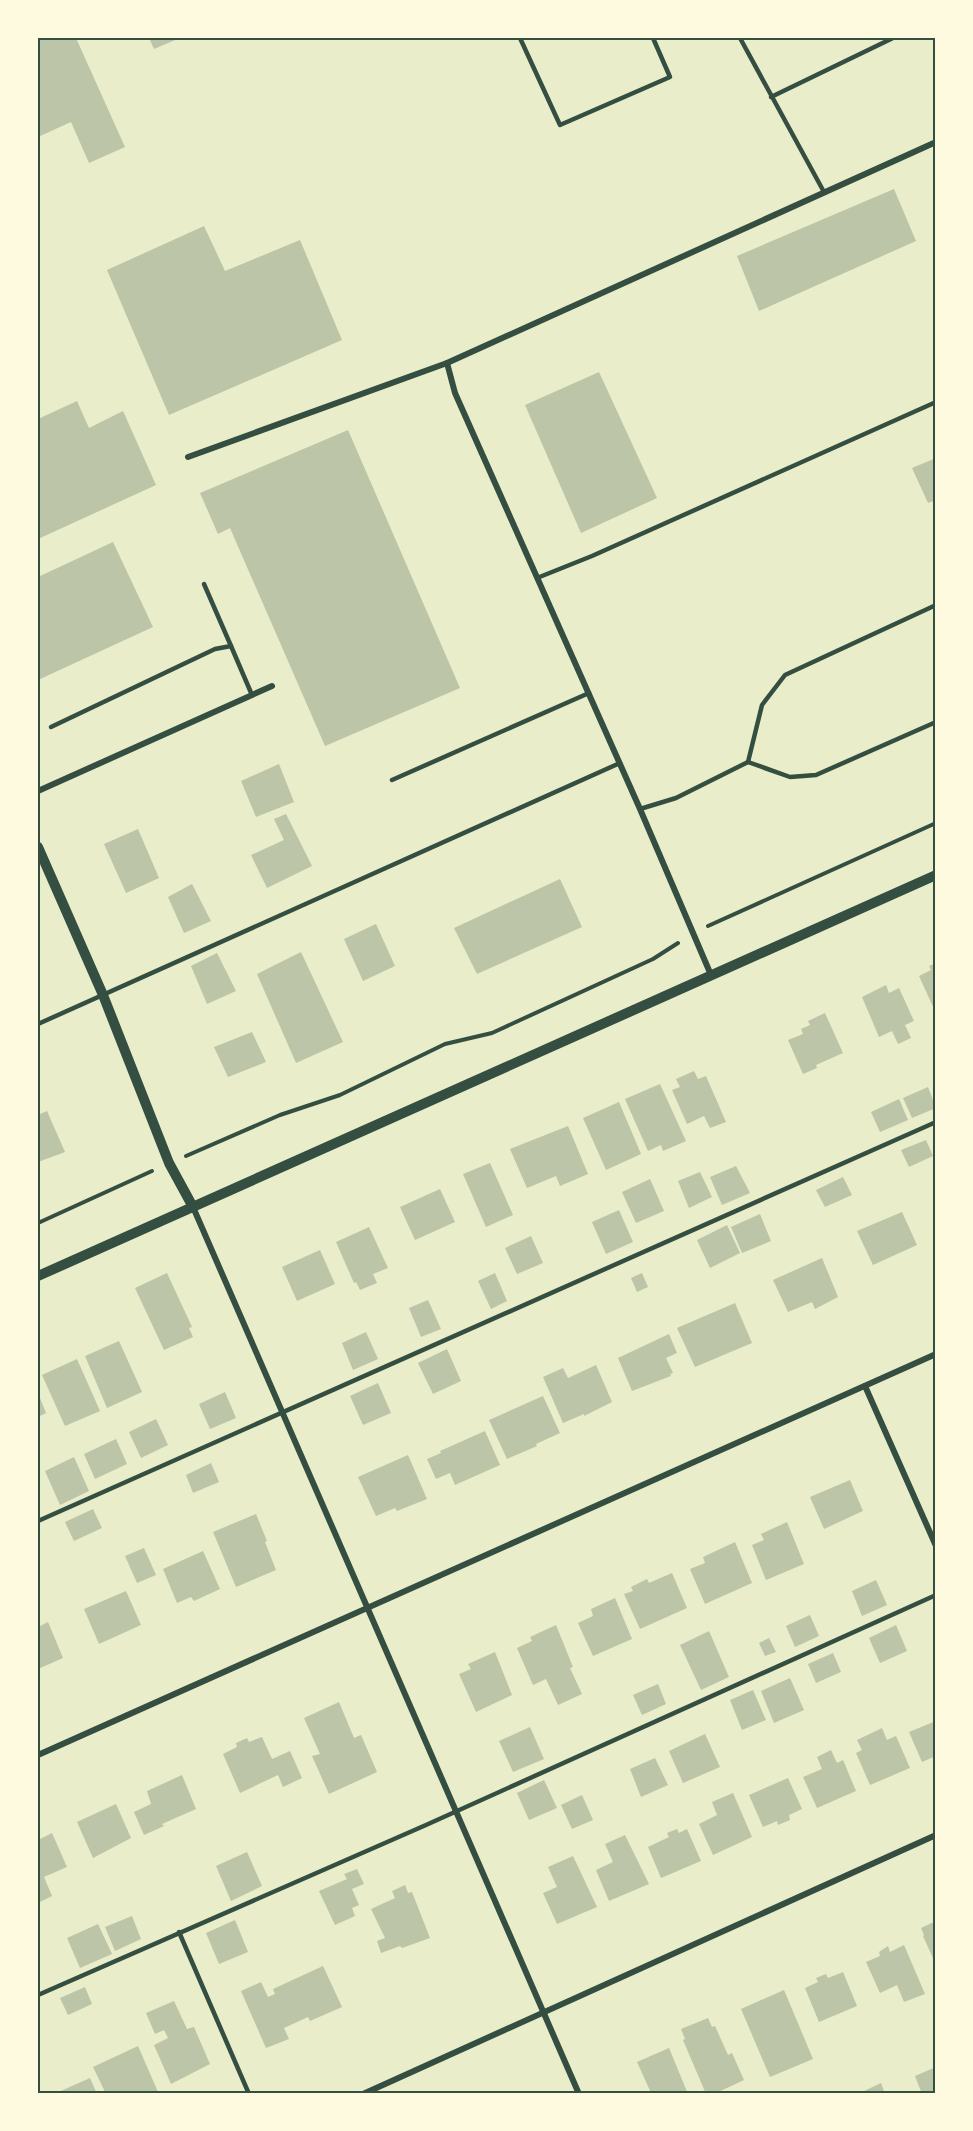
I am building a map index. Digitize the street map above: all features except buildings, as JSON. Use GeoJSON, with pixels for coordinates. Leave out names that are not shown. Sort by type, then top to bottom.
{"type":"FeatureCollection","features":[{"type":"Feature","properties":{"kind":"street"},"geometry":{"type":"LineString","coordinates":[[188,457],[447,363],[936,142]]}},
{"type":"Feature","properties":{"kind":"street"},"geometry":{"type":"LineString","coordinates":[[447,363],[455,393],[620,763],[711,975]]}},
{"type":"Feature","properties":{"kind":"street"},"geometry":{"type":"LineString","coordinates":[[38,791],[272,686]]}},
{"type":"Feature","properties":{"kind":"street"},"geometry":{"type":"LineString","coordinates":[[38,847],[103,995],[169,1163],[193,1207],[579,2094]]}},
{"type":"Feature","properties":{"kind":"street"},"geometry":{"type":"LineString","coordinates":[[38,1276],[936,875]]}},
{"type":"Feature","properties":{"kind":"street"},"geometry":{"type":"LineString","coordinates":[[38,1755],[936,1354]]}},
{"type":"Feature","properties":{"kind":"street"},"geometry":{"type":"LineString","coordinates":[[865,1386],[936,1546]]}},
{"type":"Feature","properties":{"kind":"street"},"geometry":{"type":"LineString","coordinates":[[363,2094],[936,1835]]}},
{"type":"Feature","properties":{"kind":"lane"},"geometry":{"type":"LineString","coordinates":[[520,38],[560,125],[670,77],[652,38]]}},
{"type":"Feature","properties":{"kind":"lane"},"geometry":{"type":"LineString","coordinates":[[740,38],[824,192]]}},
{"type":"Feature","properties":{"kind":"lane"},"geometry":{"type":"LineString","coordinates":[[771,97],[894,38]]}},
{"type":"Feature","properties":{"kind":"lane"},"geometry":{"type":"LineString","coordinates":[[537,578],[592,556],[936,402]]}},
{"type":"Feature","properties":{"kind":"lane"},"geometry":{"type":"LineString","coordinates":[[204,584],[252,695]]}},
{"type":"Feature","properties":{"kind":"lane"},"geometry":{"type":"LineString","coordinates":[[748,762],[762,705],[785,675],[936,604]]}},
{"type":"Feature","properties":{"kind":"lane"},"geometry":{"type":"LineString","coordinates":[[51,727],[215,649],[231,646]]}},
{"type":"Feature","properties":{"kind":"lane"},"geometry":{"type":"LineString","coordinates":[[392,780],[589,693]]}},
{"type":"Feature","properties":{"kind":"lane"},"geometry":{"type":"LineString","coordinates":[[640,809],[676,798],[748,762],[790,777],[816,775],[936,722]]}},
{"type":"Feature","properties":{"kind":"lane"},"geometry":{"type":"LineString","coordinates":[[38,1024],[620,763]]}},
{"type":"Feature","properties":{"kind":"lane"},"geometry":{"type":"LineString","coordinates":[[38,1521],[936,1122]]}},
{"type":"Feature","properties":{"kind":"lane"},"geometry":{"type":"LineString","coordinates":[[38,1995],[455,1812],[936,1595]]}},
{"type":"Feature","properties":{"kind":"lane"},"geometry":{"type":"LineString","coordinates":[[179,1932],[249,2094]]}},
{"type":"Feature","properties":{"kind":"path"},"geometry":{"type":"LineString","coordinates":[[720,919],[936,823]]}},
{"type":"Feature","properties":{"kind":"path"},"geometry":{"type":"LineString","coordinates":[[199,1150],[280,1115],[340,1095],[445,1044],[492,1033],[653,959],[669,948]]}},
{"type":"Feature","properties":{"kind":"path"},"geometry":{"type":"LineString","coordinates":[[38,1223],[140,1177]]}}]}
